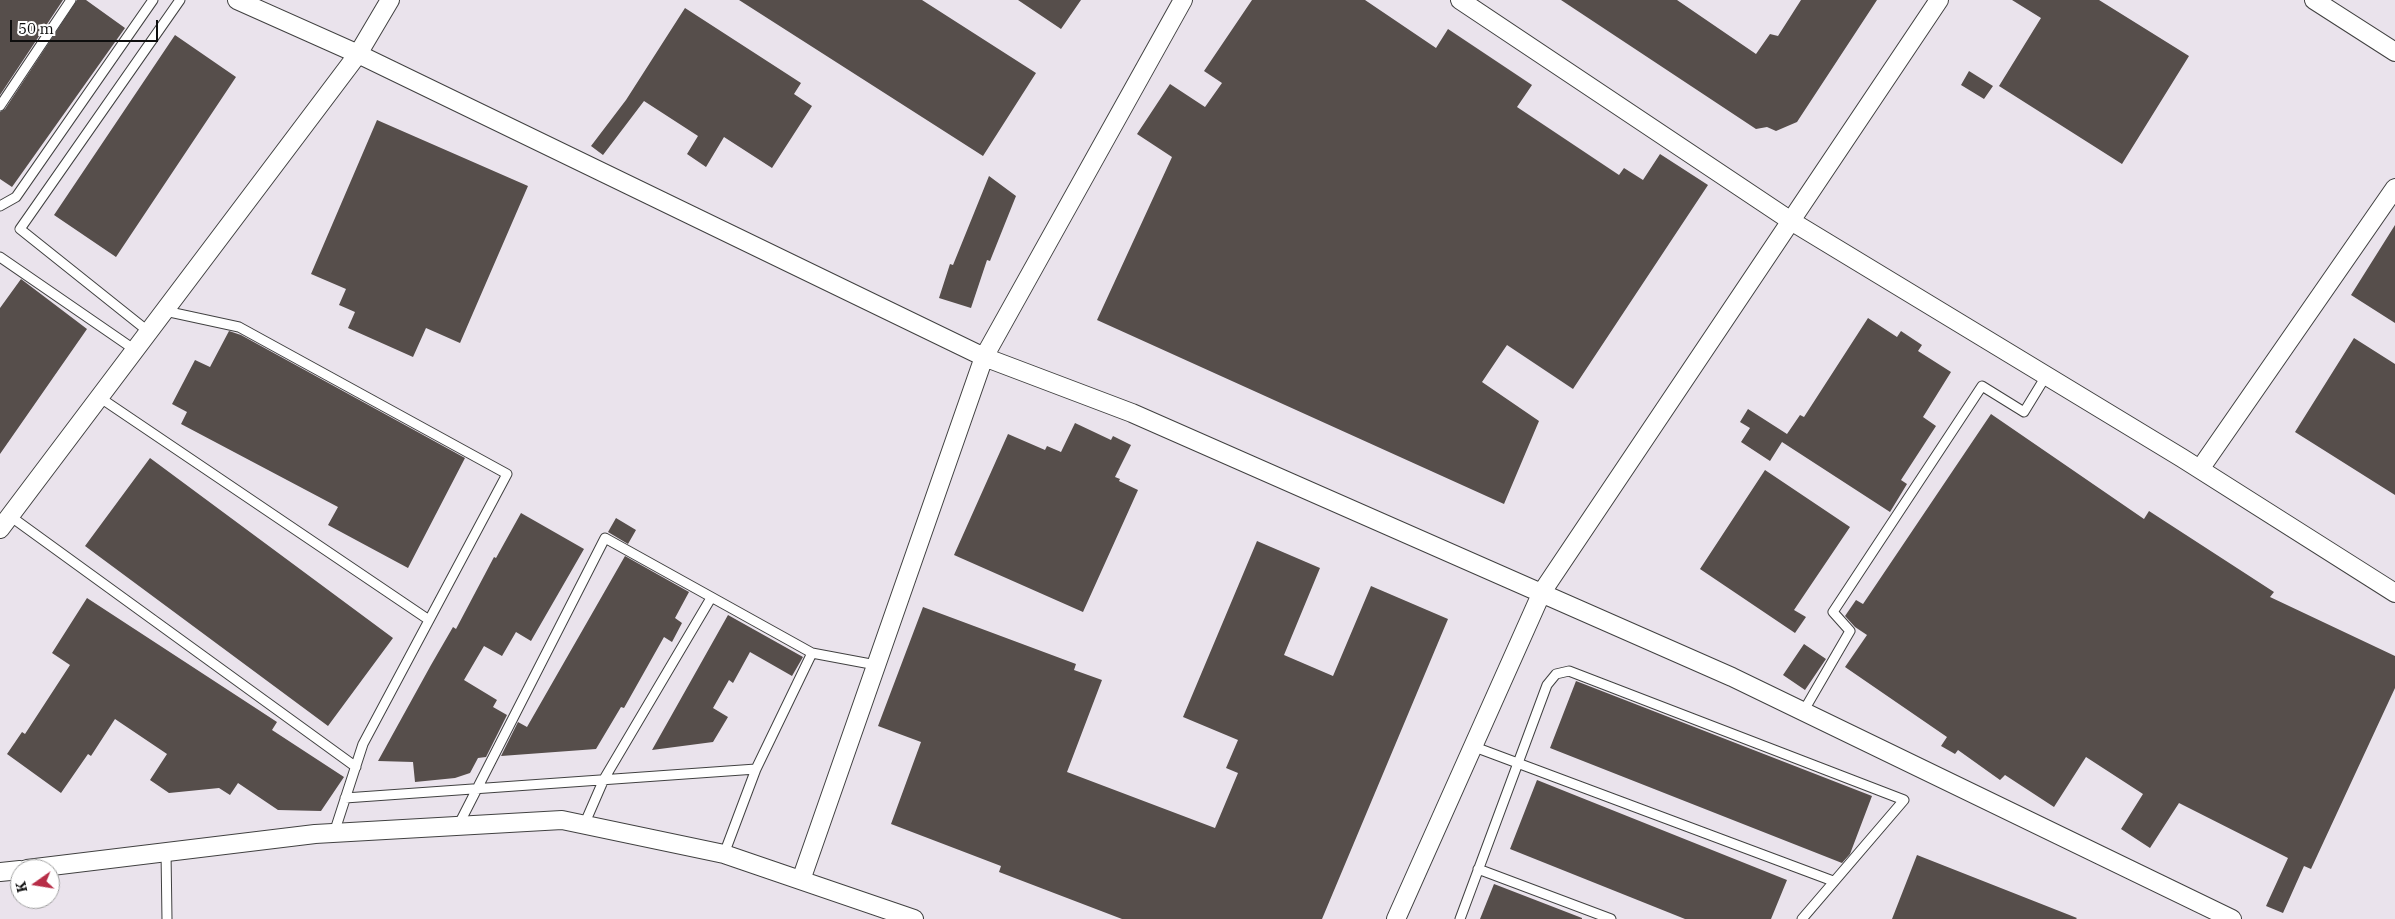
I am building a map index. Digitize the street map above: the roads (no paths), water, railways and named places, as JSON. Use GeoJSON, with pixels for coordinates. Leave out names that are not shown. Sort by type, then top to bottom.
{"type":"FeatureCollection","features":[{"type":"Feature","properties":{"kind":"street"},"geometry":{"type":"LineString","coordinates":[[237,0],[358,54],[984,357],[1132,413],[1732,677],[2232,919]]}},
{"type":"Feature","properties":{"kind":"street"},"geometry":{"type":"LineString","coordinates":[[5,523],[358,54],[390,0]]}},
{"type":"Feature","properties":{"kind":"street"},"geometry":{"type":"LineString","coordinates":[[801,880],[984,357],[1183,0]]}},
{"type":"Feature","properties":{"kind":"street"},"geometry":{"type":"LineString","coordinates":[[1460,0],[1792,221],[2200,469],[2395,593]]}},
{"type":"Feature","properties":{"kind":"street"},"geometry":{"type":"LineString","coordinates":[[1396,919],[1542,592],[1939,0]]}},
{"type":"Feature","properties":{"kind":"street"},"geometry":{"type":"LineString","coordinates":[[2314,0],[2395,52]]}},
{"type":"Feature","properties":{"kind":"street"},"geometry":{"type":"LineString","coordinates":[[2200,469],[2395,188]]}},
{"type":"Feature","properties":{"kind":"street"},"geometry":{"type":"LineString","coordinates":[[60,865],[334,833],[562,820],[724,854],[914,919]]}},
{"type":"Feature","properties":{"kind":"lane"},"geometry":{"type":"LineString","coordinates":[[0,106],[71,0]]}},
{"type":"Feature","properties":{"kind":"lane"},"geometry":{"type":"LineString","coordinates":[[0,206],[16,197],[153,0]]}},
{"type":"Feature","properties":{"kind":"lane"},"geometry":{"type":"LineString","coordinates":[[149,332],[20,229],[180,0]]}},
{"type":"Feature","properties":{"kind":"lane"},"geometry":{"type":"LineString","coordinates":[[0,270],[3,259],[135,350]]}},
{"type":"Feature","properties":{"kind":"lane"},"geometry":{"type":"LineString","coordinates":[[165,311],[239,327],[507,474],[363,744],[334,833]]}},
{"type":"Feature","properties":{"kind":"lane"},"geometry":{"type":"LineString","coordinates":[[1802,712],[1850,631],[1833,612],[1982,386],[2024,412],[2046,376]]}},
{"type":"Feature","properties":{"kind":"lane"},"geometry":{"type":"LineString","coordinates":[[99,397],[429,620]]}},
{"type":"Feature","properties":{"kind":"lane"},"geometry":{"type":"LineString","coordinates":[[5,523],[356,767]]}},
{"type":"Feature","properties":{"kind":"lane"},"geometry":{"type":"LineString","coordinates":[[457,826],[605,538],[812,654],[876,664]]}},
{"type":"Feature","properties":{"kind":"lane"},"geometry":{"type":"LineString","coordinates":[[584,825],[604,779],[711,598]]}},
{"type":"Feature","properties":{"kind":"lane"},"geometry":{"type":"LineString","coordinates":[[724,854],[756,769],[812,654]]}},
{"type":"Feature","properties":{"kind":"lane"},"geometry":{"type":"LineString","coordinates":[[1460,919],[1547,685],[1556,674],[1568,671],[1904,800],[1802,919]]}},
{"type":"Feature","properties":{"kind":"lane"},"geometry":{"type":"LineString","coordinates":[[1472,746],[1833,881]]}},
{"type":"Feature","properties":{"kind":"lane"},"geometry":{"type":"LineString","coordinates":[[345,798],[756,769]]}},
{"type":"Feature","properties":{"kind":"lane"},"geometry":{"type":"LineString","coordinates":[[166,852],[167,919]]}},
{"type":"Feature","properties":{"kind":"lane"},"geometry":{"type":"LineString","coordinates":[[1478,869],[1611,919]]}}]}
